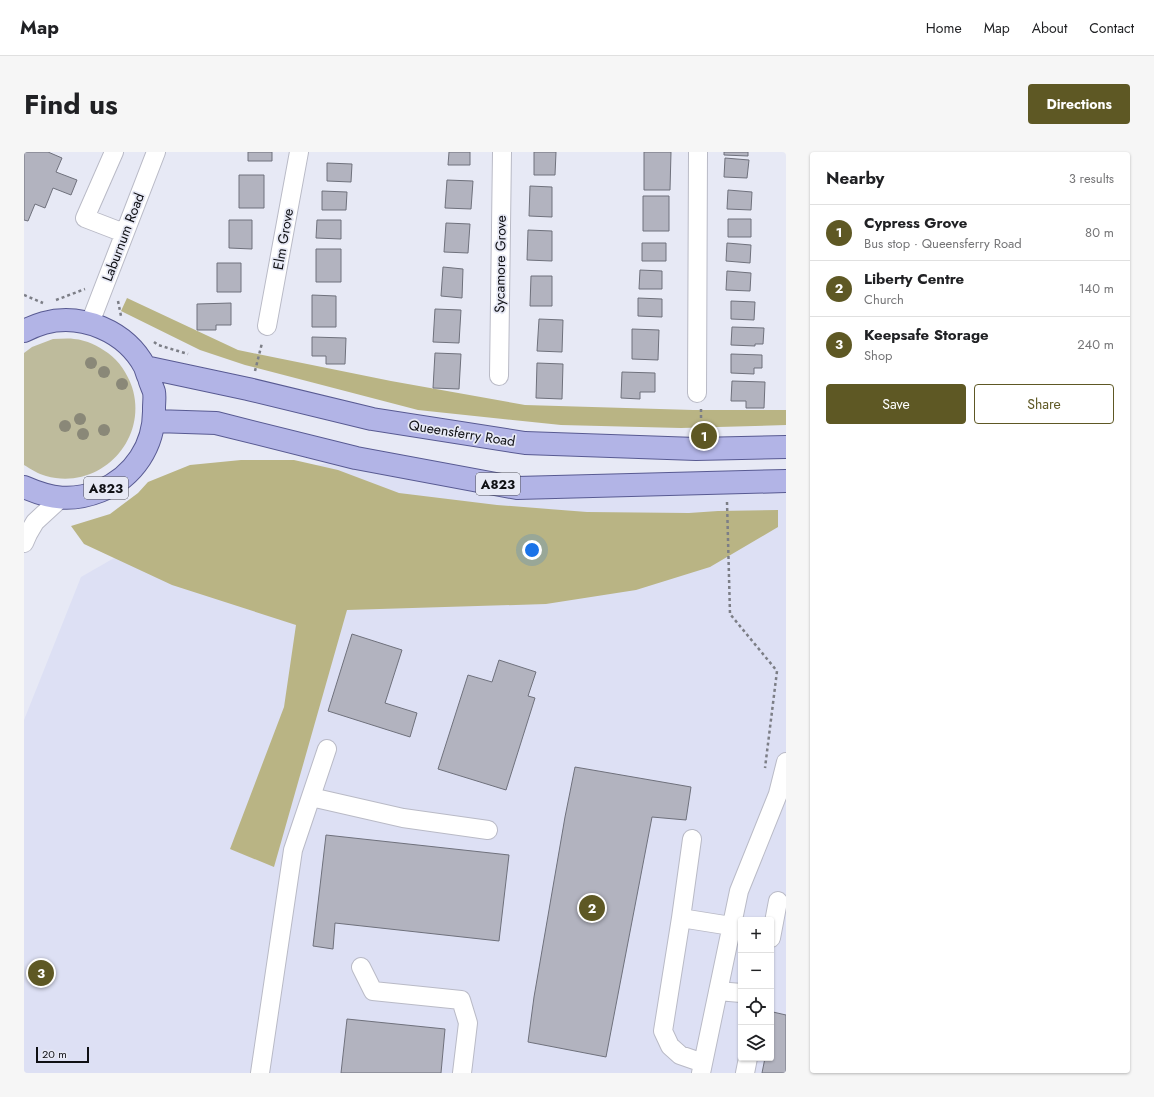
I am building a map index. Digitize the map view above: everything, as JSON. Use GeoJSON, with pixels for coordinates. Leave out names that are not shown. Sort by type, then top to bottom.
{"type":"FeatureCollection","features":[{"type":"Feature","properties":{"kind":"main road","name":"A823"},"geometry":{"type":"LineString","coordinates":[[24,331],[44,323],[64,320],[90,323],[103,328],[120,338],[134,351],[145,367],[154,393],[155,421],[147,447],[133,469],[112,486],[87,496],[61,498],[40,494],[24,487]]}},
{"type":"Feature","properties":{"kind":"main road","name":"Queensferry Road"},"geometry":{"type":"LineString","coordinates":[[145,367],[248,389],[372,419],[525,443],[696,449],[786,447]]}},
{"type":"Feature","properties":{"kind":"main road","name":"A823"},"geometry":{"type":"LineString","coordinates":[[155,421],[216,423],[356,458],[517,488],[786,481]]}},
{"type":"Feature","properties":{"kind":"street"},"geometry":{"type":"LineString","coordinates":[[114,152],[85,218],[124,233]]}},
{"type":"Feature","properties":{"kind":"street","name":"Laburnum Road"},"geometry":{"type":"LineString","coordinates":[[90,323],[156,152]]}},
{"type":"Feature","properties":{"kind":"street","name":"Elm Grove"},"geometry":{"type":"LineString","coordinates":[[266,326],[299,152]]}},
{"type":"Feature","properties":{"kind":"street","name":"Sycamore Grove"},"geometry":{"type":"LineString","coordinates":[[499,376],[502,152]]}},
{"type":"Feature","properties":{"kind":"street"},"geometry":{"type":"LineString","coordinates":[[698,152],[699,399]]}},
{"type":"Feature","properties":{"kind":"street"},"geometry":{"type":"LineString","coordinates":[[24,543],[35,522],[61,498]]}},
{"type":"Feature","properties":{"kind":"street"},"geometry":{"type":"LineString","coordinates":[[260,1073],[293,850],[327,749]]}},
{"type":"Feature","properties":{"kind":"street"},"geometry":{"type":"LineString","coordinates":[[692,839],[663,1031],[670,1046],[680,1055],[702,1068],[739,891],[778,794],[786,762]]}},
{"type":"Feature","properties":{"kind":"street"},"geometry":{"type":"LineString","coordinates":[[311,797],[403,818],[488,830]]}},
{"type":"Feature","properties":{"kind":"street"},"geometry":{"type":"LineString","coordinates":[[774,922],[778,901]]}},
{"type":"Feature","properties":{"kind":"street"},"geometry":{"type":"LineString","coordinates":[[681,918],[731,926]]}},
{"type":"Feature","properties":{"kind":"street"},"geometry":{"type":"LineString","coordinates":[[361,967],[373,991],[461,1000],[468,1022],[462,1073]]}},
{"type":"Feature","properties":{"kind":"street"},"geometry":{"type":"LineString","coordinates":[[718,991],[738,993]]}},
{"type":"Feature","properties":{"kind":"street"},"geometry":{"type":"LineString","coordinates":[[745,1073],[747,1061]]}},
{"type":"Feature","properties":{"kind":"path"},"geometry":{"type":"LineString","coordinates":[[54,300],[91,286],[114,295],[118,301],[121,319]]}},
{"type":"Feature","properties":{"kind":"path"},"geometry":{"type":"LineString","coordinates":[[24,295],[43,303],[48,301]]}},
{"type":"Feature","properties":{"kind":"path"},"geometry":{"type":"LineString","coordinates":[[254,375],[266,326]]}},
{"type":"Feature","properties":{"kind":"path"},"geometry":{"type":"LineString","coordinates":[[152,341],[158,345],[195,356]]}},
{"type":"Feature","properties":{"kind":"path"},"geometry":{"type":"LineString","coordinates":[[699,399],[701,420]]}},
{"type":"Feature","properties":{"kind":"path"},"geometry":{"type":"LineString","coordinates":[[728,510],[730,614],[777,670],[764,771],[778,794]]}},
{"type":"Feature","properties":{"kind":"shaded area"},"geometry":{"type":"Polygon","coordinates":[[[127,298],[238,350],[391,381],[525,405],[693,410],[786,410],[786,425],[681,428],[561,425],[418,410],[245,365],[200,350],[121,311],[127,298]]]}},
{"type":"Feature","properties":{"kind":"shaded area"},"geometry":{"type":"Polygon","coordinates":[[[53,339],[79,340],[88,342],[100,348],[112,356],[119,364],[128,377],[132,387],[135,407],[133,425],[126,442],[116,457],[101,468],[85,476],[66,479],[46,476],[37,473],[24,465],[24,353],[32,347],[53,339]]]}},
{"type":"Feature","properties":{"kind":"shaded area"},"geometry":{"type":"Polygon","coordinates":[[[356,458],[517,488],[786,481],[786,1073],[24,1073],[24,720],[81,577],[142,542],[203,486],[356,458]]]}},
{"type":"Feature","properties":{"kind":"shaded area"},"geometry":{"type":"Polygon","coordinates":[[[241,460],[294,460],[338,470],[399,493],[497,505],[587,512],[689,513],[778,510],[778,527],[710,567],[636,590],[546,604],[347,610],[274,867],[230,849],[284,707],[296,625],[172,585],[84,544],[71,526],[110,514],[138,493],[148,482],[190,465],[241,460]]]}},
{"type":"Feature","properties":{"kind":"building"},"geometry":{"type":"Polygon","coordinates":[[[24,152],[48,152],[62,158],[56,172],[77,180],[71,195],[53,188],[45,208],[35,204],[28,221],[24,220],[24,152]]]}},
{"type":"Feature","properties":{"kind":"building"},"geometry":{"type":"Polygon","coordinates":[[[248,152],[272,152],[272,161],[248,161],[248,152]]]}},
{"type":"Feature","properties":{"kind":"building"},"geometry":{"type":"Polygon","coordinates":[[[449,152],[470,152],[470,165],[448,165],[449,152]]]}},
{"type":"Feature","properties":{"kind":"building"},"geometry":{"type":"Polygon","coordinates":[[[534,152],[556,152],[555,175],[534,175],[534,152]]]}},
{"type":"Feature","properties":{"kind":"building"},"geometry":{"type":"Polygon","coordinates":[[[644,152],[671,152],[670,190],[644,190],[644,152]]]}},
{"type":"Feature","properties":{"kind":"building"},"geometry":{"type":"Polygon","coordinates":[[[724,152],[748,152],[748,156],[724,155],[724,152]]]}},
{"type":"Feature","properties":{"kind":"building"},"geometry":{"type":"Polygon","coordinates":[[[725,158],[749,160],[747,178],[724,177],[725,158]]]}},
{"type":"Feature","properties":{"kind":"building"},"geometry":{"type":"Polygon","coordinates":[[[327,163],[352,164],[351,182],[327,181],[327,163]]]}},
{"type":"Feature","properties":{"kind":"building"},"geometry":{"type":"Polygon","coordinates":[[[239,175],[264,175],[264,208],[239,208],[239,175]]]}},
{"type":"Feature","properties":{"kind":"building"},"geometry":{"type":"Polygon","coordinates":[[[447,180],[473,181],[471,209],[445,208],[447,180]]]}},
{"type":"Feature","properties":{"kind":"building"},"geometry":{"type":"Polygon","coordinates":[[[530,186],[552,187],[552,217],[529,216],[530,186]]]}},
{"type":"Feature","properties":{"kind":"building"},"geometry":{"type":"Polygon","coordinates":[[[728,190],[752,192],[751,210],[727,209],[728,190]]]}},
{"type":"Feature","properties":{"kind":"building"},"geometry":{"type":"Polygon","coordinates":[[[322,191],[347,192],[346,210],[322,210],[322,191]]]}},
{"type":"Feature","properties":{"kind":"building"},"geometry":{"type":"Polygon","coordinates":[[[643,196],[669,196],[669,231],[643,231],[643,196]]]}},
{"type":"Feature","properties":{"kind":"building"},"geometry":{"type":"Polygon","coordinates":[[[728,219],[751,219],[751,237],[728,237],[728,219]]]}},
{"type":"Feature","properties":{"kind":"building"},"geometry":{"type":"Polygon","coordinates":[[[229,220],[252,220],[252,249],[229,248],[229,220]]]}},
{"type":"Feature","properties":{"kind":"building"},"geometry":{"type":"Polygon","coordinates":[[[317,220],[341,220],[341,239],[316,238],[317,220]]]}},
{"type":"Feature","properties":{"kind":"building"},"geometry":{"type":"Polygon","coordinates":[[[446,223],[470,224],[468,253],[444,252],[446,223]]]}},
{"type":"Feature","properties":{"kind":"building"},"geometry":{"type":"Polygon","coordinates":[[[528,230],[552,231],[552,261],[527,260],[528,230]]]}},
{"type":"Feature","properties":{"kind":"building"},"geometry":{"type":"Polygon","coordinates":[[[642,243],[666,243],[666,261],[642,261],[642,243]]]}},
{"type":"Feature","properties":{"kind":"building"},"geometry":{"type":"Polygon","coordinates":[[[727,243],[751,245],[750,263],[726,261],[727,243]]]}},
{"type":"Feature","properties":{"kind":"building"},"geometry":{"type":"Polygon","coordinates":[[[316,249],[341,249],[341,282],[316,282],[316,249]]]}},
{"type":"Feature","properties":{"kind":"building"},"geometry":{"type":"Polygon","coordinates":[[[217,263],[241,263],[241,292],[217,292],[217,263]]]}},
{"type":"Feature","properties":{"kind":"building"},"geometry":{"type":"Polygon","coordinates":[[[443,267],[463,269],[462,298],[441,296],[443,267]]]}},
{"type":"Feature","properties":{"kind":"building"},"geometry":{"type":"Polygon","coordinates":[[[640,270],[662,271],[662,289],[639,289],[640,270]]]}},
{"type":"Feature","properties":{"kind":"building"},"geometry":{"type":"Polygon","coordinates":[[[727,271],[751,273],[750,291],[726,290],[727,271]]]}},
{"type":"Feature","properties":{"kind":"building"},"geometry":{"type":"Polygon","coordinates":[[[531,276],[552,276],[552,306],[530,306],[531,276]]]}},
{"type":"Feature","properties":{"kind":"building"},"geometry":{"type":"Polygon","coordinates":[[[312,295],[336,296],[336,327],[312,327],[312,295]]]}},
{"type":"Feature","properties":{"kind":"building"},"geometry":{"type":"Polygon","coordinates":[[[638,298],[662,299],[662,317],[638,316],[638,298]]]}},
{"type":"Feature","properties":{"kind":"building"},"geometry":{"type":"Polygon","coordinates":[[[731,301],[755,302],[754,320],[731,319],[731,301]]]}},
{"type":"Feature","properties":{"kind":"building"},"geometry":{"type":"Polygon","coordinates":[[[231,303],[231,325],[216,325],[216,330],[197,330],[197,304],[231,303]]]}},
{"type":"Feature","properties":{"kind":"building"},"geometry":{"type":"Polygon","coordinates":[[[435,309],[461,310],[459,343],[433,342],[435,309]]]}},
{"type":"Feature","properties":{"kind":"building"},"geometry":{"type":"Polygon","coordinates":[[[539,319],[563,320],[562,352],[537,351],[539,319]]]}},
{"type":"Feature","properties":{"kind":"building"},"geometry":{"type":"Polygon","coordinates":[[[732,327],[764,328],[763,344],[755,344],[755,346],[731,345],[732,327]]]}},
{"type":"Feature","properties":{"kind":"building"},"geometry":{"type":"Polygon","coordinates":[[[632,329],[659,330],[658,360],[632,359],[632,329]]]}},
{"type":"Feature","properties":{"kind":"building"},"geometry":{"type":"Polygon","coordinates":[[[312,337],[346,338],[345,364],[326,364],[326,356],[312,356],[312,337]]]}},
{"type":"Feature","properties":{"kind":"building"},"geometry":{"type":"Polygon","coordinates":[[[435,353],[461,354],[459,389],[433,388],[435,353]]]}},
{"type":"Feature","properties":{"kind":"building"},"geometry":{"type":"Polygon","coordinates":[[[731,354],[762,355],[762,368],[754,368],[754,374],[731,373],[731,354]]]}},
{"type":"Feature","properties":{"kind":"building"},"geometry":{"type":"Polygon","coordinates":[[[537,363],[563,364],[562,399],[536,398],[537,363]]]}},
{"type":"Feature","properties":{"kind":"building"},"geometry":{"type":"Polygon","coordinates":[[[622,372],[655,373],[655,392],[640,392],[640,399],[621,398],[622,372]]]}},
{"type":"Feature","properties":{"kind":"building"},"geometry":{"type":"Polygon","coordinates":[[[732,381],[765,382],[764,408],[746,408],[746,401],[731,401],[732,381]]]}},
{"type":"Feature","properties":{"kind":"building"},"geometry":{"type":"Polygon","coordinates":[[[352,634],[402,650],[385,703],[417,713],[410,737],[328,711],[352,634]]]}},
{"type":"Feature","properties":{"kind":"building"},"geometry":{"type":"Polygon","coordinates":[[[499,660],[536,672],[528,696],[535,698],[506,790],[438,769],[468,675],[492,682],[499,660]]]}},
{"type":"Feature","properties":{"kind":"building"},"geometry":{"type":"Polygon","coordinates":[[[575,767],[691,787],[686,820],[652,817],[606,1057],[528,1042],[534,997],[575,767]]]}},
{"type":"Feature","properties":{"kind":"building"},"geometry":{"type":"Polygon","coordinates":[[[326,835],[509,855],[499,941],[335,923],[333,949],[313,946],[326,835]]]}},
{"type":"Feature","properties":{"kind":"building"},"geometry":{"type":"Polygon","coordinates":[[[774,1012],[786,1015],[786,1073],[762,1073],[764,1061],[774,1061],[774,1012]]]}},
{"type":"Feature","properties":{"kind":"building"},"geometry":{"type":"Polygon","coordinates":[[[347,1019],[445,1029],[441,1073],[341,1073],[347,1019]]]}},
{"type":"Feature","properties":{"kind":"place","name":"Cypress Grove"},"geometry":{"type":"Point","coordinates":[704,436]}},
{"type":"Feature","properties":{"kind":"place","name":"Liberty Centre"},"geometry":{"type":"Point","coordinates":[592,908]}},
{"type":"Feature","properties":{"kind":"place","name":"Keepsafe Storage"},"geometry":{"type":"Point","coordinates":[41,973]}}]}
